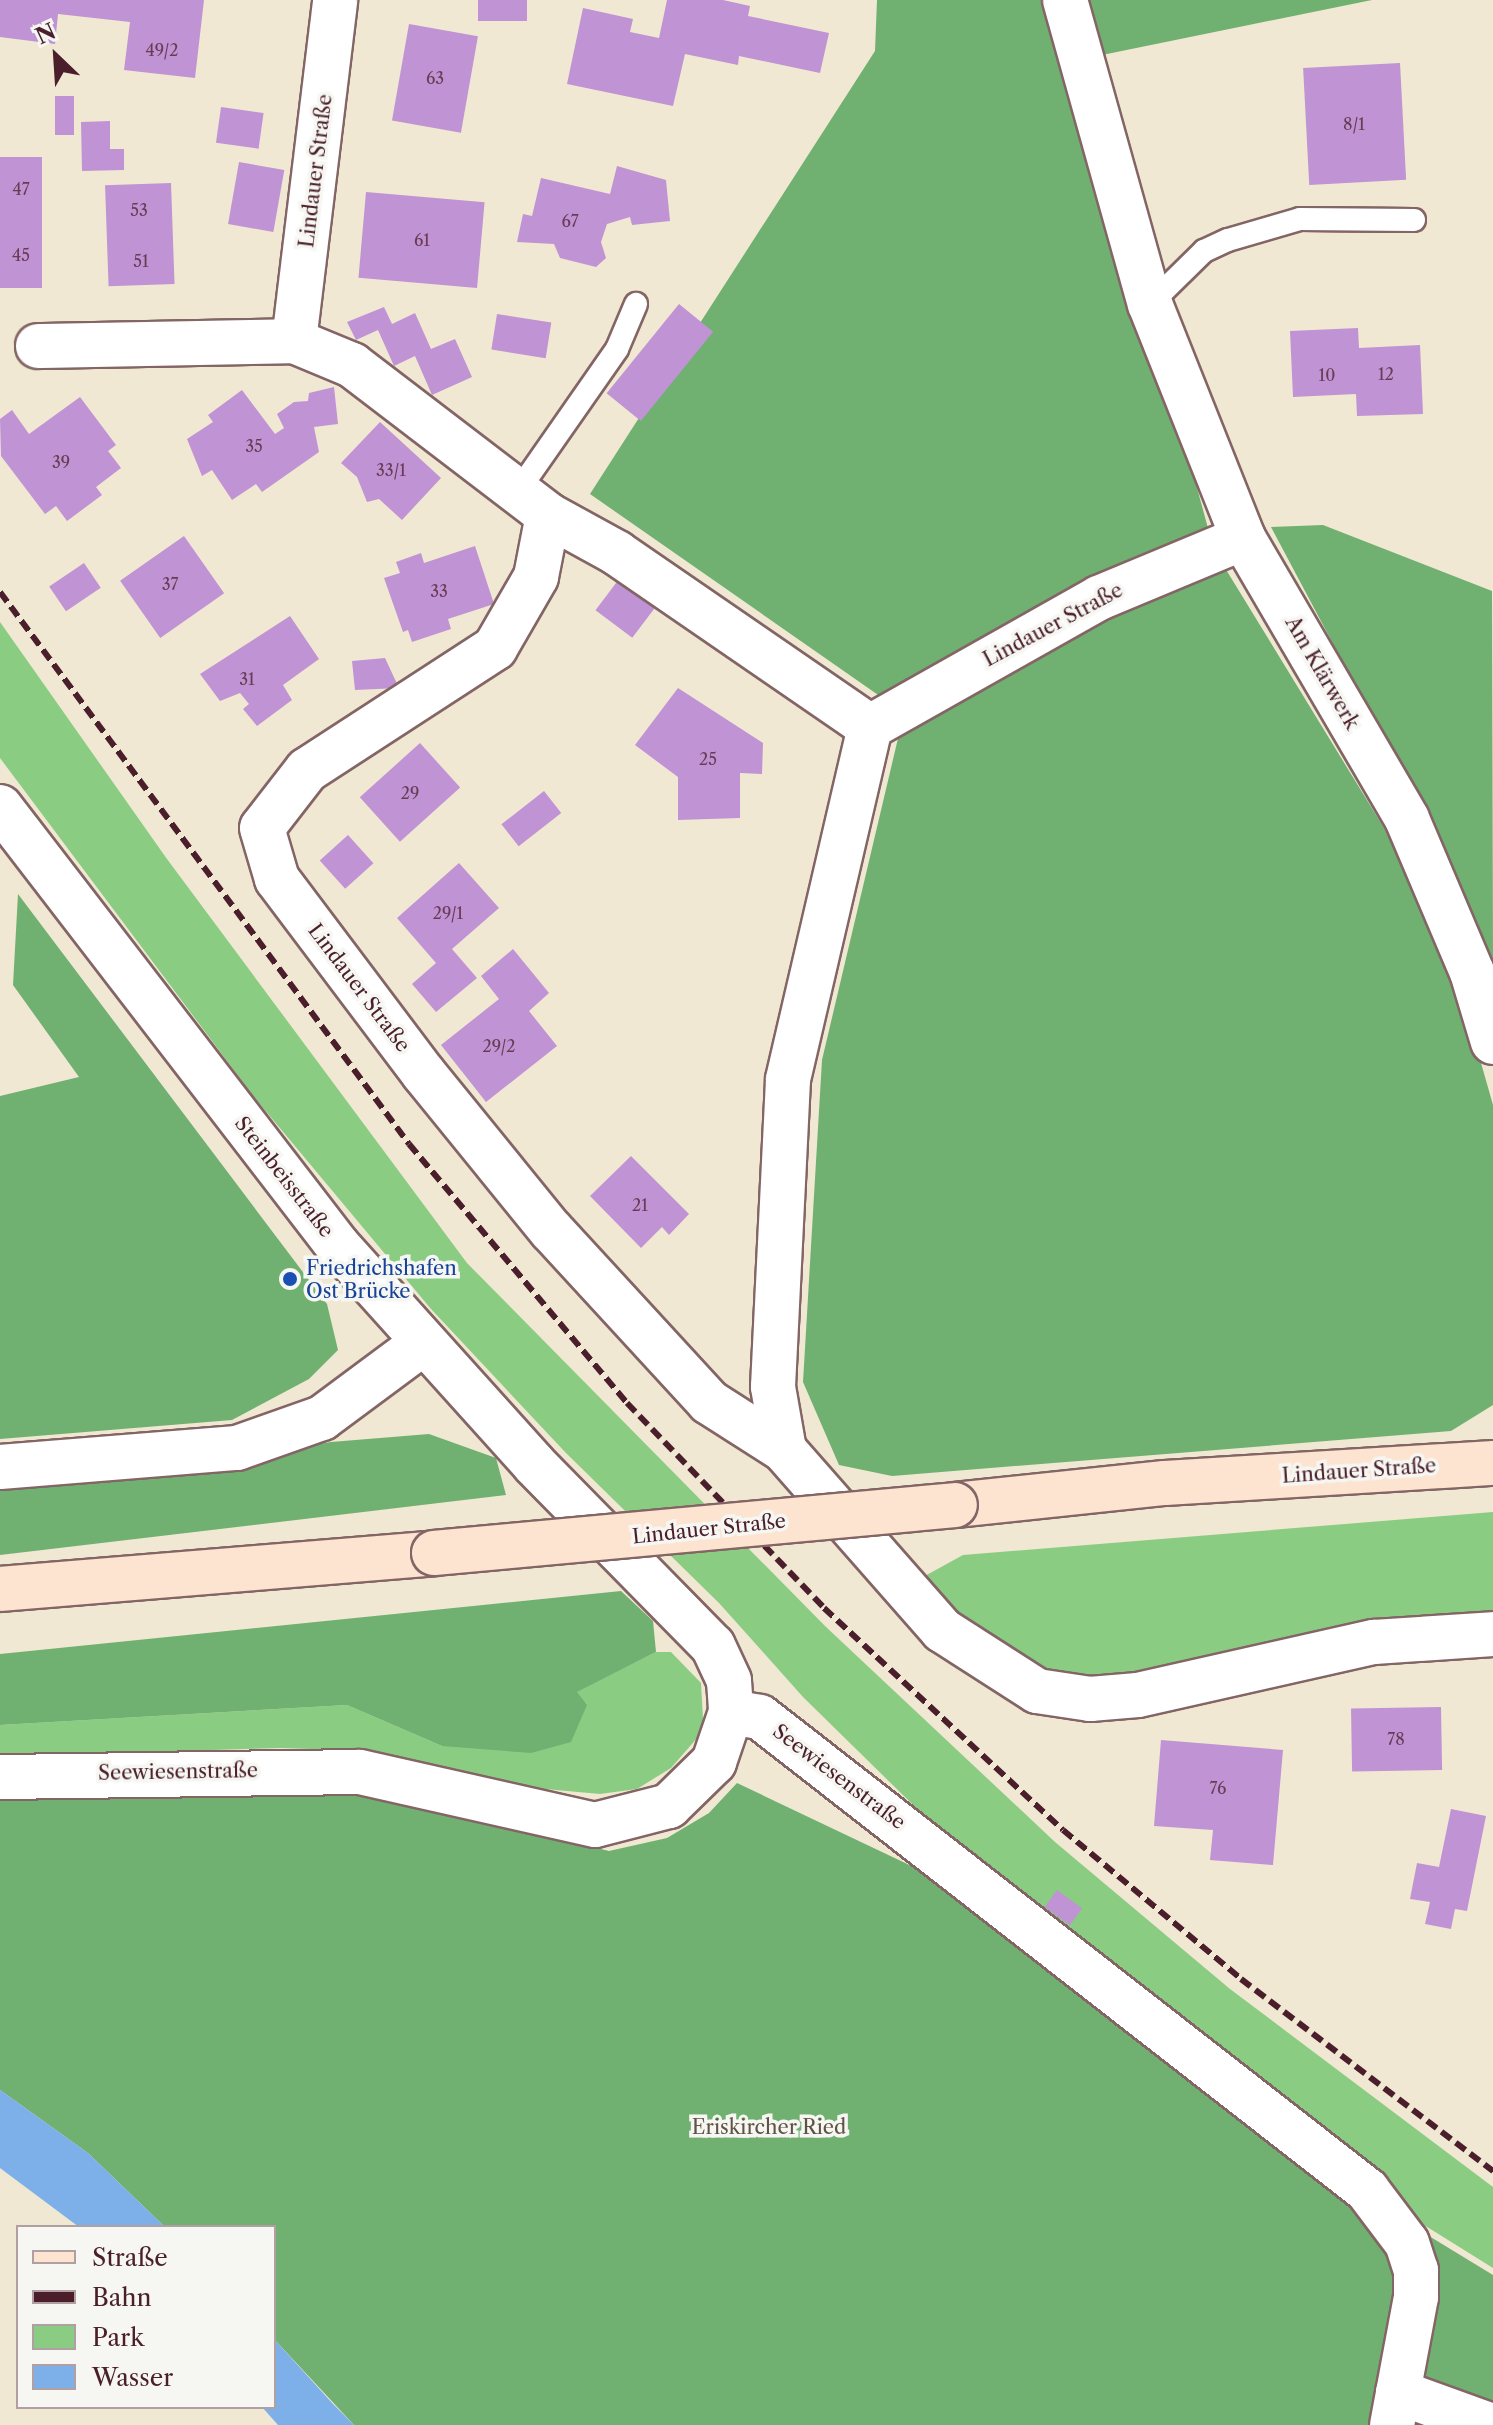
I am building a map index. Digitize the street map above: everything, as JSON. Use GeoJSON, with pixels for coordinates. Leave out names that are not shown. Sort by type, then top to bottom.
{"type":"FeatureCollection","features":[{"type":"Feature","properties":{"kind":"main road","name":"Lindauer Straße"},"geometry":{"type":"LineString","coordinates":[[0,1589],[434,1553],[1165,1483],[1493,1463]]}},
{"type":"Feature","properties":{"kind":"street","name":"Lindauer Straße"},"geometry":{"type":"LineString","coordinates":[[294,341],[335,0]]}},
{"type":"Feature","properties":{"kind":"street","name":"Am Klärwerk"},"geometry":{"type":"LineString","coordinates":[[1065,0],[1150,304],[1243,538],[1407,819],[1472,972],[1493,1042]]}},
{"type":"Feature","properties":{"kind":"street"},"geometry":{"type":"LineString","coordinates":[[38,346],[294,341],[352,365],[533,503],[617,553],[870,727],[788,1080],[773,1387],[784,1450]]}},
{"type":"Feature","properties":{"kind":"street","name":"Lindauer Straße"},"geometry":{"type":"LineString","coordinates":[[533,503],[536,577],[495,648],[307,770],[262,828],[277,879],[424,1074],[551,1230],[709,1402],[784,1450],[942,1630],[1037,1691],[1090,1699],[1138,1695],[1374,1642],[1493,1634]]}},
{"type":"Feature","properties":{"kind":"street","name":"Lindauer Straße"},"geometry":{"type":"LineString","coordinates":[[870,727],[1099,598],[1243,538]]}},
{"type":"Feature","properties":{"kind":"street","name":"Steinbeisstraße"},"geometry":{"type":"LineString","coordinates":[[0,807],[338,1246],[534,1464],[682,1609],[713,1646],[729,1681],[731,1712]]}},
{"type":"Feature","properties":{"kind":"street"},"geometry":{"type":"LineString","coordinates":[[0,1467],[237,1448],[322,1418],[423,1343]]}},
{"type":"Feature","properties":{"kind":"street","name":"Seewiesenstraße"},"geometry":{"type":"LineString","coordinates":[[0,1777],[359,1772],[595,1825],[657,1811],[694,1786],[714,1762],[731,1712],[760,1717],[1367,2190],[1407,2243],[1416,2270],[1416,2297],[1395,2408]]}},
{"type":"Feature","properties":{"kind":"street"},"geometry":{"type":"LineString","coordinates":[[1395,2408],[1489,2425]]}},
{"type":"Feature","properties":{"kind":"lane"},"geometry":{"type":"LineString","coordinates":[[1150,304],[1204,251],[1228,240],[1300,219],[1414,220]]}},
{"type":"Feature","properties":{"kind":"lane"},"geometry":{"type":"LineString","coordinates":[[533,503],[617,349],[636,304]]}},
{"type":"Feature","properties":{"kind":"green space"},"geometry":{"type":"Polygon","coordinates":[[[877,0],[1049,0],[1146,302],[1214,550],[1384,828],[1454,968],[1493,1105],[1493,1405],[1451,1431],[892,1476],[839,1465],[803,1382],[822,1060],[904,713],[590,494],[875,51],[877,0]]]}},
{"type":"Feature","properties":{"kind":"green space"},"geometry":{"type":"Polygon","coordinates":[[[1087,0],[1372,0],[1102,55],[1087,0]]]}},
{"type":"Feature","properties":{"kind":"green space"},"geometry":{"type":"Polygon","coordinates":[[[1323,525],[1492,591],[1493,959],[1425,817],[1271,527],[1323,525]]]}},
{"type":"Feature","properties":{"kind":"green space"},"geometry":{"type":"Polygon","coordinates":[[[0,622],[167,859],[467,1263],[825,1626],[1055,1842],[1230,1989],[1493,2187],[1493,2268],[1424,2225],[1010,1900],[803,1697],[719,1603],[566,1453],[431,1309],[254,1097],[0,758],[0,622]]]}},
{"type":"Feature","properties":{"kind":"green space"},"geometry":{"type":"Polygon","coordinates":[[[18,894],[327,1304],[338,1350],[309,1379],[232,1420],[0,1439],[0,1096],[79,1077],[13,985],[18,894]]]}},
{"type":"Feature","properties":{"kind":"green space"},"geometry":{"type":"Polygon","coordinates":[[[429,1434],[496,1458],[506,1495],[0,1555],[0,1476],[231,1459],[331,1442],[429,1434]]]}},
{"type":"Feature","properties":{"kind":"green space"},"geometry":{"type":"Polygon","coordinates":[[[1493,1512],[1493,1628],[1092,1691],[985,1656],[923,1577],[963,1555],[1493,1512]]]}},
{"type":"Feature","properties":{"kind":"green space"},"geometry":{"type":"Polygon","coordinates":[[[621,1591],[653,1621],[656,1652],[577,1692],[587,1705],[571,1742],[531,1753],[442,1746],[347,1705],[0,1725],[0,1654],[621,1591]]]}},
{"type":"Feature","properties":{"kind":"green space"},"geometry":{"type":"Polygon","coordinates":[[[656,1652],[671,1652],[701,1683],[703,1719],[698,1737],[671,1768],[637,1789],[600,1794],[534,1788],[369,1751],[281,1748],[0,1756],[0,1725],[347,1705],[442,1746],[576,1692],[656,1652]]]}},
{"type":"Feature","properties":{"kind":"green space","name":"Eriskircher Ried"},"geometry":{"type":"Polygon","coordinates":[[[737,1783],[1002,1909],[1365,2197],[1493,2275],[1493,2425],[354,2425],[276,2341],[276,2225],[163,2225],[88,2153],[0,2090],[0,1793],[306,1784],[386,1795],[609,1851],[667,1838],[709,1813],[737,1783]]]}},
{"type":"Feature","properties":{"kind":"water"},"geometry":{"type":"Polygon","coordinates":[[[0,2090],[88,2153],[163,2225],[76,2225],[0,2168],[0,2090]]]}},
{"type":"Feature","properties":{"kind":"water"},"geometry":{"type":"Polygon","coordinates":[[[276,2341],[354,2425],[278,2425],[264,2409],[276,2409],[276,2341]]]}},
{"type":"Feature","properties":{"kind":"building"},"geometry":{"type":"Polygon","coordinates":[[[0,0],[204,0],[195,78],[124,70],[130,22],[58,14],[55,44],[0,37],[0,0]]]}},
{"type":"Feature","properties":{"kind":"building"},"geometry":{"type":"Polygon","coordinates":[[[478,0],[527,0],[527,21],[478,21],[478,0]]]}},
{"type":"Feature","properties":{"kind":"building"},"geometry":{"type":"Polygon","coordinates":[[[667,0],[723,0],[750,6],[748,16],[829,33],[820,73],[739,56],[738,65],[685,54],[673,106],[567,84],[583,8],[633,19],[630,32],[659,38],[667,0]]]}},
{"type":"Feature","properties":{"kind":"building"},"geometry":{"type":"Polygon","coordinates":[[[409,24],[478,36],[461,133],[392,121],[409,24]]]}},
{"type":"Feature","properties":{"kind":"building"},"geometry":{"type":"Polygon","coordinates":[[[1400,63],[1406,180],[1309,185],[1303,68],[1400,63]]]}},
{"type":"Feature","properties":{"kind":"building"},"geometry":{"type":"Polygon","coordinates":[[[55,96],[74,96],[74,135],[55,135],[55,96]]]}},
{"type":"Feature","properties":{"kind":"building"},"geometry":{"type":"Polygon","coordinates":[[[221,107],[264,113],[259,149],[216,143],[221,107]]]}},
{"type":"Feature","properties":{"kind":"building"},"geometry":{"type":"Polygon","coordinates":[[[110,121],[110,149],[124,149],[124,170],[82,171],[81,122],[110,121]]]}},
{"type":"Feature","properties":{"kind":"building"},"geometry":{"type":"Polygon","coordinates":[[[0,157],[42,157],[42,288],[0,288],[0,157]]]}},
{"type":"Feature","properties":{"kind":"building"},"geometry":{"type":"Polygon","coordinates":[[[239,162],[284,170],[273,232],[228,224],[239,162]]]}},
{"type":"Feature","properties":{"kind":"building"},"geometry":{"type":"Polygon","coordinates":[[[617,166],[666,180],[670,221],[632,225],[630,217],[607,224],[601,242],[606,258],[596,267],[560,258],[554,244],[517,242],[523,214],[532,216],[541,178],[610,194],[617,166]]]}},
{"type":"Feature","properties":{"kind":"building"},"geometry":{"type":"Polygon","coordinates":[[[171,183],[175,284],[109,286],[105,185],[171,183]]]}},
{"type":"Feature","properties":{"kind":"building"},"geometry":{"type":"Polygon","coordinates":[[[366,192],[485,202],[477,288],[359,278],[366,192]]]}},
{"type":"Feature","properties":{"kind":"building"},"geometry":{"type":"Polygon","coordinates":[[[679,304],[713,332],[641,421],[607,393],[679,304]]]}},
{"type":"Feature","properties":{"kind":"building"},"geometry":{"type":"Polygon","coordinates":[[[384,307],[392,324],[415,313],[431,349],[455,339],[472,377],[432,395],[415,356],[394,366],[378,330],[356,340],[347,322],[384,307]]]}},
{"type":"Feature","properties":{"kind":"building"},"geometry":{"type":"Polygon","coordinates":[[[497,314],[551,323],[546,358],[491,350],[497,314]]]}},
{"type":"Feature","properties":{"kind":"building"},"geometry":{"type":"Polygon","coordinates":[[[1358,328],[1359,348],[1420,345],[1423,414],[1357,416],[1356,394],[1293,397],[1290,331],[1358,328]]]}},
{"type":"Feature","properties":{"kind":"building"},"geometry":{"type":"Polygon","coordinates":[[[334,387],[338,424],[314,427],[319,452],[262,492],[256,484],[232,500],[212,470],[202,476],[187,439],[213,422],[208,415],[242,390],[275,434],[284,428],[277,414],[294,402],[308,401],[309,393],[334,387]]]}},
{"type":"Feature","properties":{"kind":"building"},"geometry":{"type":"Polygon","coordinates":[[[80,397],[116,445],[108,451],[121,468],[96,487],[102,495],[67,521],[56,506],[45,514],[1,456],[0,419],[12,410],[29,434],[80,397]]]}},
{"type":"Feature","properties":{"kind":"building"},"geometry":{"type":"Polygon","coordinates":[[[380,422],[441,478],[402,520],[379,499],[367,502],[357,477],[341,463],[380,422]]]}},
{"type":"Feature","properties":{"kind":"building"},"geometry":{"type":"Polygon","coordinates":[[[184,536],[224,593],[160,638],[120,581],[184,536]]]}},
{"type":"Feature","properties":{"kind":"building"},"geometry":{"type":"Polygon","coordinates":[[[475,546],[494,604],[448,619],[451,629],[412,642],[408,630],[403,632],[384,578],[400,573],[396,562],[421,553],[424,563],[475,546]]]}},
{"type":"Feature","properties":{"kind":"building"},"geometry":{"type":"Polygon","coordinates":[[[84,563],[101,588],[66,611],[49,586],[84,563]]]}},
{"type":"Feature","properties":{"kind":"building"},"geometry":{"type":"Polygon","coordinates":[[[622,575],[659,603],[632,638],[596,610],[622,575]]]}},
{"type":"Feature","properties":{"kind":"building"},"geometry":{"type":"Polygon","coordinates":[[[290,616],[319,659],[283,685],[292,700],[257,726],[243,709],[249,704],[240,693],[220,701],[200,674],[290,616]]]}},
{"type":"Feature","properties":{"kind":"building"},"geometry":{"type":"Polygon","coordinates":[[[385,658],[399,688],[355,690],[352,661],[385,658]]]}},
{"type":"Feature","properties":{"kind":"building"},"geometry":{"type":"Polygon","coordinates":[[[678,688],[763,743],[762,774],[740,773],[740,818],[678,820],[678,777],[635,745],[678,688]]]}},
{"type":"Feature","properties":{"kind":"building"},"geometry":{"type":"Polygon","coordinates":[[[420,743],[460,788],[400,842],[360,797],[420,743]]]}},
{"type":"Feature","properties":{"kind":"building"},"geometry":{"type":"Polygon","coordinates":[[[544,791],[561,813],[519,846],[501,824],[544,791]]]}},
{"type":"Feature","properties":{"kind":"building"},"geometry":{"type":"Polygon","coordinates":[[[348,835],[373,863],[345,889],[320,860],[348,835]]]}},
{"type":"Feature","properties":{"kind":"building"},"geometry":{"type":"Polygon","coordinates":[[[459,863],[499,908],[452,949],[477,978],[436,1012],[412,984],[436,963],[397,918],[459,863]]]}},
{"type":"Feature","properties":{"kind":"building"},"geometry":{"type":"Polygon","coordinates":[[[513,949],[549,993],[529,1011],[557,1046],[486,1102],[441,1045],[499,999],[481,976],[513,949]]]}},
{"type":"Feature","properties":{"kind":"building"},"geometry":{"type":"Polygon","coordinates":[[[631,1156],[689,1214],[669,1235],[662,1227],[641,1248],[590,1196],[631,1156]]]}},
{"type":"Feature","properties":{"kind":"building"},"geometry":{"type":"Polygon","coordinates":[[[1441,1707],[1442,1770],[1352,1772],[1351,1709],[1441,1707]]]}},
{"type":"Feature","properties":{"kind":"building"},"geometry":{"type":"Polygon","coordinates":[[[1161,1740],[1283,1750],[1273,1865],[1210,1860],[1213,1830],[1154,1826],[1161,1740]]]}},
{"type":"Feature","properties":{"kind":"building"},"geometry":{"type":"Polygon","coordinates":[[[1451,1809],[1486,1816],[1467,1911],[1455,1909],[1451,1929],[1425,1924],[1430,1902],[1410,1899],[1417,1863],[1439,1867],[1451,1809]]]}},
{"type":"Feature","properties":{"kind":"building"},"geometry":{"type":"Polygon","coordinates":[[[1057,1890],[1082,1908],[1070,1925],[1045,1907],[1057,1890]]]}},
{"type":"Feature","properties":{"kind":"railway"},"geometry":{"type":"LineString","coordinates":[[0,592],[409,1144],[627,1403],[824,1608],[1063,1830],[1241,1979],[1493,2171]]}},
{"type":"Feature","properties":{"kind":"place","name":"Friedrichshafen Ost Brücke"},"geometry":{"type":"Point","coordinates":[290,1279]}}]}
